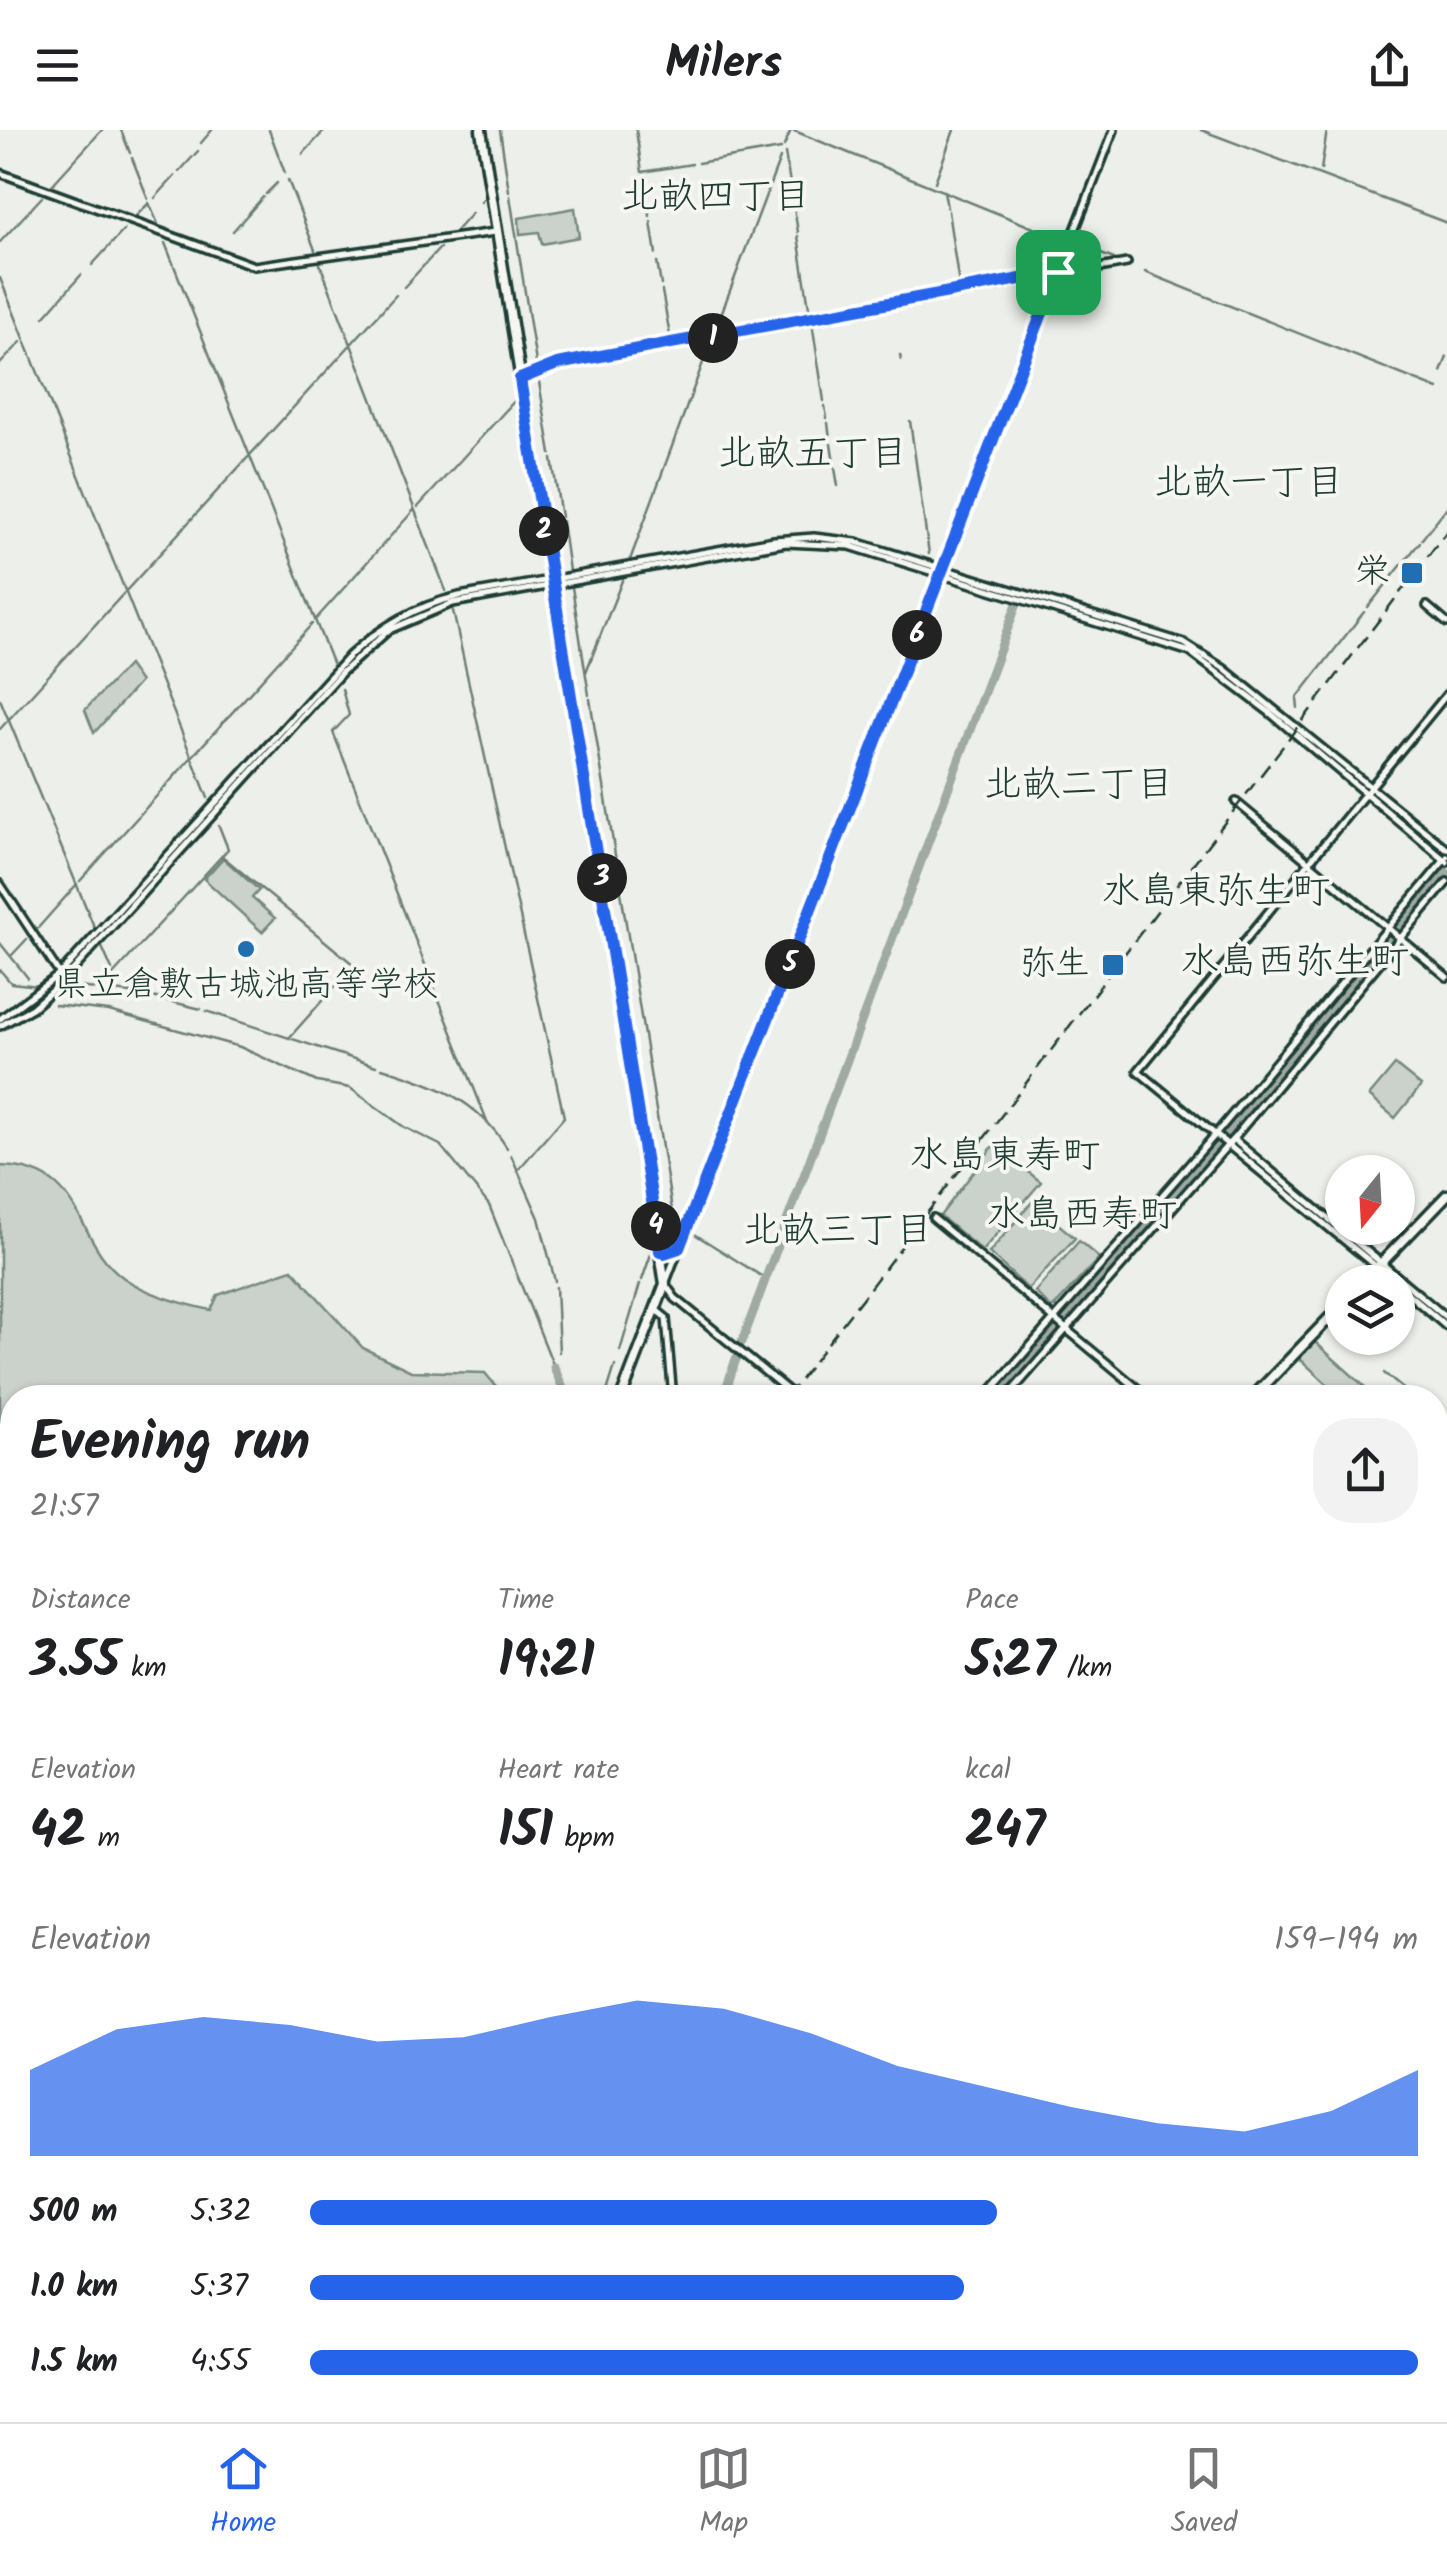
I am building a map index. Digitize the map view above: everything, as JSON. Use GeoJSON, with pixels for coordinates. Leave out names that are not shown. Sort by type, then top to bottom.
{"type":"FeatureCollection","features":[{"type":"Feature","properties":{"kind":"main road"},"geometry":{"type":"LineString","coordinates":[[481,130],[665,1284],[626,1385]]}},
{"type":"Feature","properties":{"kind":"main road"},"geometry":{"type":"LineString","coordinates":[[1380,1265],[1447,1196]]}},
{"type":"Feature","properties":{"kind":"main road"},"geometry":{"type":"LineString","coordinates":[[1265,1385],[1325,1323]]}},
{"type":"Feature","properties":{"kind":"street"},"geometry":{"type":"LineString","coordinates":[[781,1385],[675,1298],[665,1284],[1114,130]]}},
{"type":"Feature","properties":{"kind":"street"},"geometry":{"type":"LineString","coordinates":[[0,174],[254,266],[496,232]]}},
{"type":"Feature","properties":{"kind":"street"},"geometry":{"type":"LineString","coordinates":[[520,379],[557,364],[1058,272],[1127,263]]}},
{"type":"Feature","properties":{"kind":"street"},"geometry":{"type":"LineString","coordinates":[[0,1022],[32,1008],[371,637],[407,614],[440,601],[798,538],[844,540],[1184,643],[1211,659],[1447,850]]}},
{"type":"Feature","properties":{"kind":"street"},"geometry":{"type":"LineString","coordinates":[[943,570],[1190,652],[1446,860],[1394,933],[1233,1138],[1221,1140],[1060,1324],[1015,1385]]}},
{"type":"Feature","properties":{"kind":"street"},"geometry":{"type":"LineString","coordinates":[[1427,606],[1447,623]]}},
{"type":"Feature","properties":{"kind":"street"},"geometry":{"type":"LineString","coordinates":[[1380,1265],[1138,1071],[1447,694]]}},
{"type":"Feature","properties":{"kind":"street"},"geometry":{"type":"LineString","coordinates":[[1236,802],[1447,977]]}},
{"type":"Feature","properties":{"kind":"street"},"geometry":{"type":"LineString","coordinates":[[998,1385],[1060,1324],[1394,933],[1447,882]]}},
{"type":"Feature","properties":{"kind":"street"},"geometry":{"type":"LineString","coordinates":[[0,884],[62,977]]}},
{"type":"Feature","properties":{"kind":"street"},"geometry":{"type":"LineString","coordinates":[[1233,1138],[1380,1265]]}},
{"type":"Feature","properties":{"kind":"street"},"geometry":{"type":"LineString","coordinates":[[1221,1140],[1253,1156]]}},
{"type":"Feature","properties":{"kind":"street"},"geometry":{"type":"LineString","coordinates":[[932,1218],[1133,1385]]}},
{"type":"Feature","properties":{"kind":"street"},"geometry":{"type":"LineString","coordinates":[[660,1251],[672,1254],[679,1248]]}},
{"type":"Feature","properties":{"kind":"street"},"geometry":{"type":"LineString","coordinates":[[1415,1295],[1447,1328]]}},
{"type":"Feature","properties":{"kind":"street"},"geometry":{"type":"LineString","coordinates":[[1415,1298],[1440,1317]]}},
{"type":"Feature","properties":{"kind":"street"},"geometry":{"type":"LineString","coordinates":[[655,1309],[666,1318],[672,1385]]}},
{"type":"Feature","properties":{"kind":"shaded area"},"geometry":{"type":"Polygon","coordinates":[[[575,208],[579,237],[542,244],[539,232],[520,234],[519,218],[575,208]]]}},
{"type":"Feature","properties":{"kind":"shaded area"},"geometry":{"type":"Polygon","coordinates":[[[128,665],[140,682],[94,733],[85,710],[128,665]]]}},
{"type":"Feature","properties":{"kind":"shaded area"},"geometry":{"type":"Polygon","coordinates":[[[223,858],[259,890],[252,898],[275,918],[262,932],[204,879],[223,858]]]}},
{"type":"Feature","properties":{"kind":"shaded area"},"geometry":{"type":"Polygon","coordinates":[[[1395,1065],[1421,1086],[1395,1118],[1369,1096],[1395,1065]]]}},
{"type":"Feature","properties":{"kind":"shaded area"},"geometry":{"type":"Polygon","coordinates":[[[994,1145],[1041,1182],[982,1251],[940,1216],[994,1145]]]}},
{"type":"Feature","properties":{"kind":"shaded area"},"geometry":{"type":"Polygon","coordinates":[[[0,1166],[28,1170],[49,1179],[76,1209],[107,1263],[144,1289],[211,1310],[218,1295],[292,1269],[363,1348],[411,1371],[485,1373],[495,1385],[0,1385],[0,1166]]]}},
{"type":"Feature","properties":{"kind":"shaded area"},"geometry":{"type":"Polygon","coordinates":[[[1032,1202],[1075,1238],[1028,1289],[989,1253],[1032,1202]]]}},
{"type":"Feature","properties":{"kind":"shaded area"},"geometry":{"type":"Polygon","coordinates":[[[1079,1241],[1099,1258],[1052,1309],[1035,1292],[1079,1241]]]}},
{"type":"Feature","properties":{"kind":"shaded area"},"geometry":{"type":"Polygon","coordinates":[[[1315,1342],[1363,1385],[1328,1385],[1299,1358],[1315,1342]]]}},
{"type":"Feature","properties":{"kind":"waterway"},"geometry":{"type":"LineString","coordinates":[[52,185],[102,130]]}},
{"type":"Feature","properties":{"kind":"waterway"},"geometry":{"type":"LineString","coordinates":[[121,130],[130,153]]}},
{"type":"Feature","properties":{"kind":"waterway"},"geometry":{"type":"LineString","coordinates":[[201,143],[212,130]]}},
{"type":"Feature","properties":{"kind":"waterway"},"geometry":{"type":"LineString","coordinates":[[269,130],[285,173]]}},
{"type":"Feature","properties":{"kind":"waterway"},"geometry":{"type":"LineString","coordinates":[[303,154],[325,130]]}},
{"type":"Feature","properties":{"kind":"waterway"},"geometry":{"type":"LineString","coordinates":[[500,130],[509,191]]}},
{"type":"Feature","properties":{"kind":"waterway"},"geometry":{"type":"LineString","coordinates":[[636,130],[642,172],[692,164]]}},
{"type":"Feature","properties":{"kind":"waterway"},"geometry":{"type":"LineString","coordinates":[[784,146],[791,130]]}},
{"type":"Feature","properties":{"kind":"waterway"},"geometry":{"type":"LineString","coordinates":[[792,130],[1063,240]]}},
{"type":"Feature","properties":{"kind":"waterway"},"geometry":{"type":"LineString","coordinates":[[935,182],[954,130]]}},
{"type":"Feature","properties":{"kind":"waterway"},"geometry":{"type":"LineString","coordinates":[[1201,130],[1447,223]]}},
{"type":"Feature","properties":{"kind":"waterway"},"geometry":{"type":"LineString","coordinates":[[1321,170],[1327,130]]}},
{"type":"Feature","properties":{"kind":"waterway"},"geometry":{"type":"LineString","coordinates":[[698,163],[781,149]]}},
{"type":"Feature","properties":{"kind":"waterway"},"geometry":{"type":"LineString","coordinates":[[179,172],[198,151]]}},
{"type":"Feature","properties":{"kind":"waterway"},"geometry":{"type":"LineString","coordinates":[[785,153],[798,232]]}},
{"type":"Feature","properties":{"kind":"waterway"},"geometry":{"type":"LineString","coordinates":[[132,158],[148,199]]}},
{"type":"Feature","properties":{"kind":"waterway"},"geometry":{"type":"LineString","coordinates":[[760,326],[714,333],[780,158]]}},
{"type":"Feature","properties":{"kind":"waterway"},"geometry":{"type":"LineString","coordinates":[[155,198],[175,176]]}},
{"type":"Feature","properties":{"kind":"waterway"},"geometry":{"type":"LineString","coordinates":[[643,178],[650,216]]}},
{"type":"Feature","properties":{"kind":"waterway"},"geometry":{"type":"LineString","coordinates":[[288,180],[315,250]]}},
{"type":"Feature","properties":{"kind":"waterway"},"geometry":{"type":"LineString","coordinates":[[266,194],[277,183]]}},
{"type":"Feature","properties":{"kind":"waterway"},"geometry":{"type":"LineString","coordinates":[[944,191],[947,208]]}},
{"type":"Feature","properties":{"kind":"waterway"},"geometry":{"type":"LineString","coordinates":[[510,196],[537,369]]}},
{"type":"Feature","properties":{"kind":"waterway"},"geometry":{"type":"LineString","coordinates":[[0,242],[42,197]]}},
{"type":"Feature","properties":{"kind":"waterway"},"geometry":{"type":"LineString","coordinates":[[233,231],[263,197]]}},
{"type":"Feature","properties":{"kind":"waterway"},"geometry":{"type":"LineString","coordinates":[[136,216],[149,203],[158,224]]}},
{"type":"Feature","properties":{"kind":"waterway"},"geometry":{"type":"LineString","coordinates":[[948,211],[959,285]]}},
{"type":"Feature","properties":{"kind":"waterway"},"geometry":{"type":"LineString","coordinates":[[455,232],[472,213]]}},
{"type":"Feature","properties":{"kind":"waterway"},"geometry":{"type":"LineString","coordinates":[[651,222],[656,254]]}},
{"type":"Feature","properties":{"kind":"waterway"},"geometry":{"type":"LineString","coordinates":[[92,265],[124,230]]}},
{"type":"Feature","properties":{"kind":"waterway"},"geometry":{"type":"LineString","coordinates":[[798,236],[810,314]]}},
{"type":"Feature","properties":{"kind":"waterway"},"geometry":{"type":"LineString","coordinates":[[165,243],[333,665]]}},
{"type":"Feature","properties":{"kind":"waterway"},"geometry":{"type":"LineString","coordinates":[[1078,245],[1114,259]]}},
{"type":"Feature","properties":{"kind":"waterway"},"geometry":{"type":"LineString","coordinates":[[404,287],[440,248]]}},
{"type":"Feature","properties":{"kind":"waterway"},"geometry":{"type":"LineString","coordinates":[[657,262],[661,285]]}},
{"type":"Feature","properties":{"kind":"waterway"},"geometry":{"type":"LineString","coordinates":[[320,264],[446,591]]}},
{"type":"Feature","properties":{"kind":"waterway"},"geometry":{"type":"LineString","coordinates":[[1145,272],[1438,389]]}},
{"type":"Feature","properties":{"kind":"waterway"},"geometry":{"type":"LineString","coordinates":[[44,317],[81,275]]}},
{"type":"Feature","properties":{"kind":"waterway"},"geometry":{"type":"LineString","coordinates":[[0,278],[208,798]]}},
{"type":"Feature","properties":{"kind":"waterway"},"geometry":{"type":"LineString","coordinates":[[662,291],[671,341],[688,338]]}},
{"type":"Feature","properties":{"kind":"waterway"},"geometry":{"type":"LineString","coordinates":[[0,729],[396,295]]}},
{"type":"Feature","properties":{"kind":"waterway"},"geometry":{"type":"LineString","coordinates":[[812,322],[824,401]]}},
{"type":"Feature","properties":{"kind":"waterway"},"geometry":{"type":"LineString","coordinates":[[630,560],[711,341]]}},
{"type":"Feature","properties":{"kind":"waterway"},"geometry":{"type":"LineString","coordinates":[[0,364],[21,342]]}},
{"type":"Feature","properties":{"kind":"waterway"},"geometry":{"type":"LineString","coordinates":[[603,352],[664,342]]}},
{"type":"Feature","properties":{"kind":"waterway"},"geometry":{"type":"LineString","coordinates":[[541,363],[596,353]]}},
{"type":"Feature","properties":{"kind":"waterway"},"geometry":{"type":"LineString","coordinates":[[900,355],[901,360]]}},
{"type":"Feature","properties":{"kind":"waterway"},"geometry":{"type":"LineString","coordinates":[[1441,372],[1447,357]]}},
{"type":"Feature","properties":{"kind":"waterway"},"geometry":{"type":"LineString","coordinates":[[538,376],[551,454]]}},
{"type":"Feature","properties":{"kind":"waterway"},"geometry":{"type":"LineString","coordinates":[[418,507],[517,398]]}},
{"type":"Feature","properties":{"kind":"waterway"},"geometry":{"type":"LineString","coordinates":[[825,406],[827,418]]}},
{"type":"Feature","properties":{"kind":"waterway"},"geometry":{"type":"LineString","coordinates":[[910,421],[929,554]]}},
{"type":"Feature","properties":{"kind":"waterway"},"geometry":{"type":"LineString","coordinates":[[828,423],[830,439]]}},
{"type":"Feature","properties":{"kind":"waterway"},"geometry":{"type":"LineString","coordinates":[[831,444],[838,486]]}},
{"type":"Feature","properties":{"kind":"waterway"},"geometry":{"type":"LineString","coordinates":[[552,459],[561,517]]}},
{"type":"Feature","properties":{"kind":"waterway"},"geometry":{"type":"LineString","coordinates":[[1422,539],[1447,507]]}},
{"type":"Feature","properties":{"kind":"waterway"},"geometry":{"type":"LineString","coordinates":[[316,619],[414,510]]}},
{"type":"Feature","properties":{"kind":"waterway"},"geometry":{"type":"LineString","coordinates":[[562,521],[569,571]]}},
{"type":"Feature","properties":{"kind":"waterway"},"geometry":{"type":"LineString","coordinates":[[1368,607],[1420,542]]}},
{"type":"Feature","properties":{"kind":"waterway"},"geometry":{"type":"LineString","coordinates":[[586,672],[623,578]]}},
{"type":"Feature","properties":{"kind":"waterway"},"geometry":{"type":"LineString","coordinates":[[572,587],[589,695]]}},
{"type":"Feature","properties":{"kind":"waterway"},"geometry":{"type":"LineString","coordinates":[[742,1342],[1018,601]]}},
{"type":"Feature","properties":{"kind":"waterway"},"geometry":{"type":"LineString","coordinates":[[453,611],[564,1117],[518,1170]]}},
{"type":"Feature","properties":{"kind":"waterway"},"geometry":{"type":"LineString","coordinates":[[1298,708],[1297,698],[1364,612]]}},
{"type":"Feature","properties":{"kind":"waterway"},"geometry":{"type":"LineString","coordinates":[[80,881],[312,624]]}},
{"type":"Feature","properties":{"kind":"waterway"},"geometry":{"type":"LineString","coordinates":[[558,647],[579,771]]}},
{"type":"Feature","properties":{"kind":"waterway"},"geometry":{"type":"LineString","coordinates":[[342,689],[349,715],[333,732],[487,1121]]}},
{"type":"Feature","properties":{"kind":"waterway"},"geometry":{"type":"LineString","coordinates":[[0,699],[95,929]]}},
{"type":"Feature","properties":{"kind":"waterway"},"geometry":{"type":"LineString","coordinates":[[590,699],[673,1216],[680,1225]]}},
{"type":"Feature","properties":{"kind":"waterway"},"geometry":{"type":"LineString","coordinates":[[101,988],[228,849],[219,826]]}},
{"type":"Feature","properties":{"kind":"waterway"},"geometry":{"type":"LineString","coordinates":[[589,833],[594,860]]}},
{"type":"Feature","properties":{"kind":"waterway"},"geometry":{"type":"LineString","coordinates":[[222,856],[354,965],[289,1038]]}},
{"type":"Feature","properties":{"kind":"waterway"},"geometry":{"type":"LineString","coordinates":[[1004,1385],[1217,1142],[1447,869]]}},
{"type":"Feature","properties":{"kind":"waterway"},"geometry":{"type":"LineString","coordinates":[[1007,1385],[1218,1145],[1447,873]]}},
{"type":"Feature","properties":{"kind":"waterway"},"geometry":{"type":"LineString","coordinates":[[38,928],[77,884]]}},
{"type":"Feature","properties":{"kind":"waterway"},"geometry":{"type":"LineString","coordinates":[[12,955],[27,939]]}},
{"type":"Feature","properties":{"kind":"waterway"},"geometry":{"type":"LineString","coordinates":[[0,943],[28,978]]}},
{"type":"Feature","properties":{"kind":"waterway"},"geometry":{"type":"LineString","coordinates":[[102,947],[112,970]]}},
{"type":"Feature","properties":{"kind":"waterway"},"geometry":{"type":"LineString","coordinates":[[0,970],[11,983],[39,986]]}},
{"type":"Feature","properties":{"kind":"waterway"},"geometry":{"type":"LineString","coordinates":[[78,987],[140,994],[201,1009]]}},
{"type":"Feature","properties":{"kind":"waterway"},"geometry":{"type":"LineString","coordinates":[[55,1005],[109,1011],[240,1047],[317,1082],[350,1088],[404,1127],[440,1145],[489,1205],[554,1367]]}},
{"type":"Feature","properties":{"kind":"waterway"},"geometry":{"type":"LineString","coordinates":[[206,1011],[376,1066]]}},
{"type":"Feature","properties":{"kind":"waterway"},"geometry":{"type":"LineString","coordinates":[[382,1068],[419,1080],[468,1105],[507,1148]]}},
{"type":"Feature","properties":{"kind":"waterway"},"geometry":{"type":"LineString","coordinates":[[511,1155],[539,1218],[555,1281]]}},
{"type":"Feature","properties":{"kind":"waterway"},"geometry":{"type":"LineString","coordinates":[[642,1280],[652,1251],[650,1213]]}},
{"type":"Feature","properties":{"kind":"waterway"},"geometry":{"type":"LineString","coordinates":[[693,1233],[766,1279]]}},
{"type":"Feature","properties":{"kind":"waterway"},"geometry":{"type":"LineString","coordinates":[[620,1351],[640,1284]]}},
{"type":"Feature","properties":{"kind":"waterway"},"geometry":{"type":"LineString","coordinates":[[556,1287],[559,1352]]}},
{"type":"Feature","properties":{"kind":"waterway"},"geometry":{"type":"LineString","coordinates":[[727,1385],[736,1359]]}},
{"type":"Feature","properties":{"kind":"waterway"},"geometry":{"type":"LineString","coordinates":[[609,1385],[615,1366]]}},
{"type":"Feature","properties":{"kind":"waterway"},"geometry":{"type":"LineString","coordinates":[[554,1367],[562,1385]]}},
{"type":"Feature","properties":{"kind":"waterway"},"geometry":{"type":"LineString","coordinates":[[1384,1373],[1398,1385]]}},
{"type":"Feature","properties":{"kind":"railway"},"geometry":{"type":"LineString","coordinates":[[796,1385],[1447,531]]}},
{"type":"Feature","properties":{"kind":"place","name":"栄"},"geometry":{"type":"Point","coordinates":[1412,573]}},
{"type":"Feature","properties":{"kind":"place","name":"県立倉敷古城池高等学校"},"geometry":{"type":"Point","coordinates":[246,949]}},
{"type":"Feature","properties":{"kind":"place","name":"弥生"},"geometry":{"type":"Point","coordinates":[1113,965]}},
{"type":"Feature","properties":{"kind":"district","name":"北畝四丁目"},"geometry":{"type":"Point","coordinates":[716,198]}},
{"type":"Feature","properties":{"kind":"district","name":"北畝五丁目"},"geometry":{"type":"Point","coordinates":[813,455]}},
{"type":"Feature","properties":{"kind":"district","name":"北畝一丁目"},"geometry":{"type":"Point","coordinates":[1249,484]}},
{"type":"Feature","properties":{"kind":"district","name":"北畝二丁目"},"geometry":{"type":"Point","coordinates":[1079,786]}},
{"type":"Feature","properties":{"kind":"district","name":"水島東弥生町"},"geometry":{"type":"Point","coordinates":[1216,893]}},
{"type":"Feature","properties":{"kind":"district","name":"水島西弥生町"},"geometry":{"type":"Point","coordinates":[1295,963]}},
{"type":"Feature","properties":{"kind":"district","name":"水島東寿町"},"geometry":{"type":"Point","coordinates":[1005,1157]}},
{"type":"Feature","properties":{"kind":"district","name":"水島西寿町"},"geometry":{"type":"Point","coordinates":[1082,1216]}},
{"type":"Feature","properties":{"kind":"district","name":"北畝三丁目"},"geometry":{"type":"Point","coordinates":[838,1232]}},
{"type":"Feature","properties":{"kind":"route"},"geometry":{"type":"LineString","coordinates":[[1058,272],[679,1248],[672,1254],[664,1253],[660,1251],[520,379],[557,364],[1058,272]]}}]}
